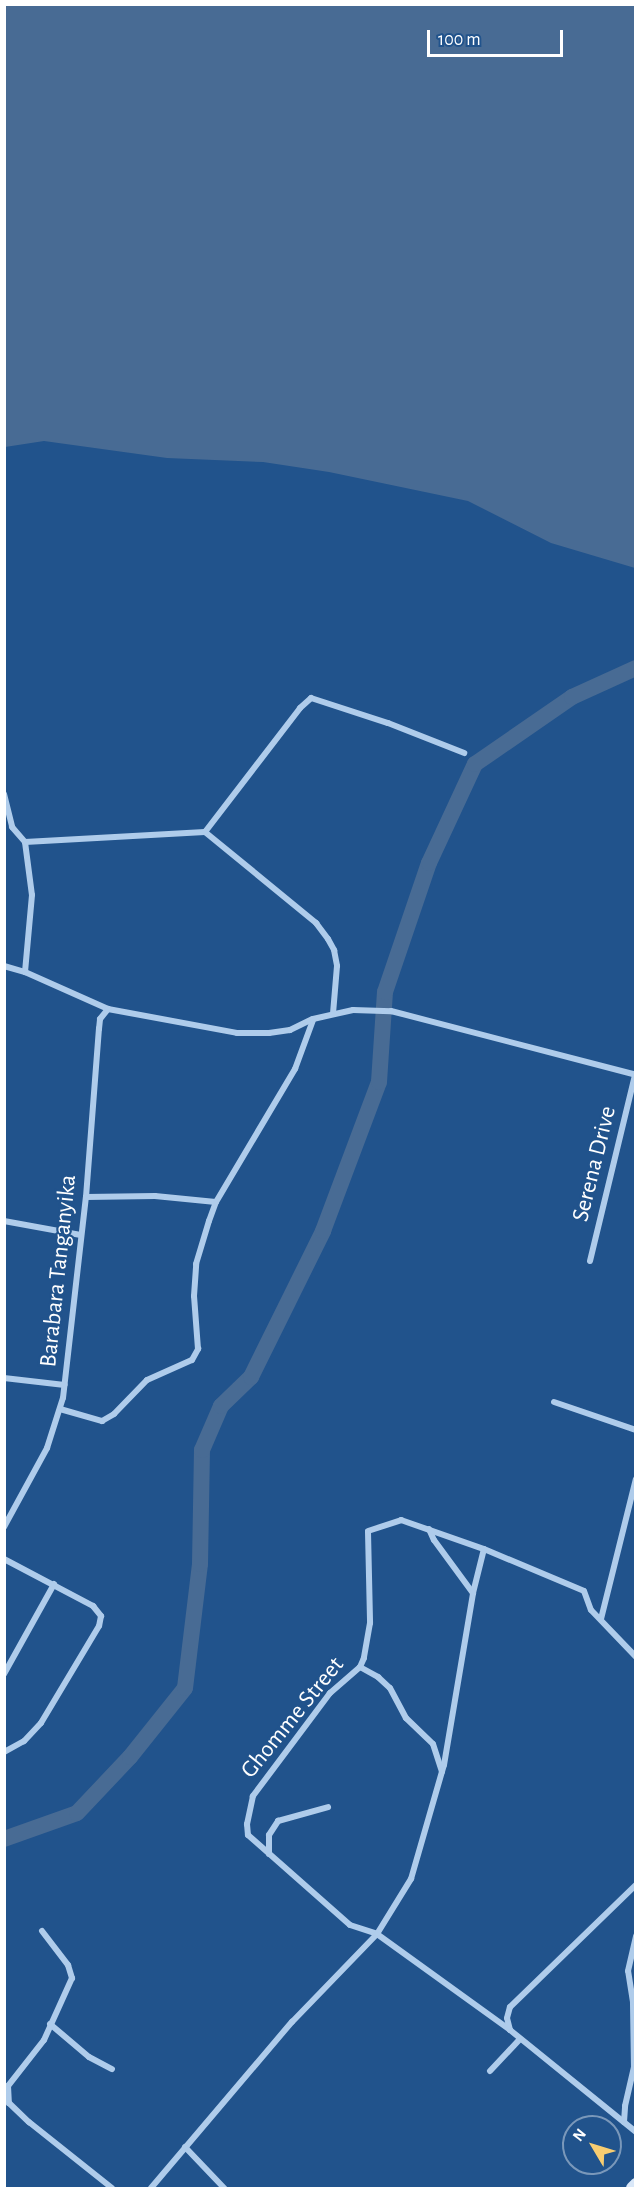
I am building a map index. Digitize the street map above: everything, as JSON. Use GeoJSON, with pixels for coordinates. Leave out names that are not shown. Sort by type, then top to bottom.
{"type":"FeatureCollection","features":[{"type":"Feature","properties":{"kind":"street"},"geometry":{"type":"LineString","coordinates":[[206,832],[300,708],[311,698],[388,723],[464,753]]}},
{"type":"Feature","properties":{"kind":"street"},"geometry":{"type":"LineString","coordinates":[[4,794],[12,827],[25,842],[32,895],[25,972]]}},
{"type":"Feature","properties":{"kind":"street"},"geometry":{"type":"LineString","coordinates":[[25,842],[206,832],[316,923],[328,939],[334,950],[337,966],[333,1014]]}},
{"type":"Feature","properties":{"kind":"street"},"geometry":{"type":"LineString","coordinates":[[4,966],[25,972],[108,1009],[237,1033],[269,1034],[290,1030],[313,1019],[353,1010],[391,1011],[635,1075]]}},
{"type":"Feature","properties":{"kind":"street","name":"Barabara Tanganyika"},"geometry":{"type":"LineString","coordinates":[[4,1527],[47,1448],[65,1385],[86,1197],[100,1019],[108,1009]]}},
{"type":"Feature","properties":{"kind":"street"},"geometry":{"type":"LineString","coordinates":[[60,1409],[102,1421],[114,1414],[147,1380],[192,1360],[198,1349],[194,1296],[196,1264],[216,1202],[295,1069],[313,1019]]}},
{"type":"Feature","properties":{"kind":"street","name":"Serena Drive"},"geometry":{"type":"LineString","coordinates":[[590,1261],[635,1075]]}},
{"type":"Feature","properties":{"kind":"street"},"geometry":{"type":"LineString","coordinates":[[86,1197],[155,1196],[216,1202]]}},
{"type":"Feature","properties":{"kind":"street"},"geometry":{"type":"LineString","coordinates":[[4,1221],[81,1235]]}},
{"type":"Feature","properties":{"kind":"street"},"geometry":{"type":"LineString","coordinates":[[4,1378],[65,1385]]}},
{"type":"Feature","properties":{"kind":"street"},"geometry":{"type":"LineString","coordinates":[[554,1402],[636,1430]]}},
{"type":"Feature","properties":{"kind":"street"},"geometry":{"type":"LineString","coordinates":[[601,1620],[636,1479]]}},
{"type":"Feature","properties":{"kind":"street","name":"Ghomme Street"},"geometry":{"type":"LineString","coordinates":[[429,1528],[402,1520],[368,1531],[370,1623],[360,1667],[330,1693],[253,1796],[247,1830],[253,1840],[350,1924],[377,1934],[510,2030],[636,2132]]}},
{"type":"Feature","properties":{"kind":"street"},"geometry":{"type":"LineString","coordinates":[[429,1528],[584,1591],[588,1603],[601,1620],[636,1657]]}},
{"type":"Feature","properties":{"kind":"street"},"geometry":{"type":"LineString","coordinates":[[429,1528],[434,1540],[473,1593]]}},
{"type":"Feature","properties":{"kind":"street"},"geometry":{"type":"LineString","coordinates":[[151,2188],[292,2022],[377,1934],[411,1879],[442,1773],[473,1593],[484,1549]]}},
{"type":"Feature","properties":{"kind":"street"},"geometry":{"type":"LineString","coordinates":[[4,1559],[54,1584],[99,1611],[99,1626],[41,1723],[24,1741],[4,1752]]}},
{"type":"Feature","properties":{"kind":"street"},"geometry":{"type":"LineString","coordinates":[[4,1674],[54,1584]]}},
{"type":"Feature","properties":{"kind":"street"},"geometry":{"type":"LineString","coordinates":[[360,1667],[378,1677],[390,1688],[406,1718],[433,1744],[442,1773]]}},
{"type":"Feature","properties":{"kind":"street"},"geometry":{"type":"LineString","coordinates":[[269,1854],[269,1835],[278,1821],[328,1807]]}},
{"type":"Feature","properties":{"kind":"street"},"geometry":{"type":"LineString","coordinates":[[510,2030],[507,2018],[510,2007],[636,1885]]}},
{"type":"Feature","properties":{"kind":"street"},"geometry":{"type":"LineString","coordinates":[[42,1931],[69,1965],[72,1978],[44,2040],[8,2086],[9,2103],[29,2122],[112,2188]]}},
{"type":"Feature","properties":{"kind":"street"},"geometry":{"type":"LineString","coordinates":[[624,2122],[625,2106],[634,2068],[633,2002],[628,1971],[636,1936]]}},
{"type":"Feature","properties":{"kind":"street"},"geometry":{"type":"LineString","coordinates":[[50,2024],[89,2057],[112,2069]]}},
{"type":"Feature","properties":{"kind":"street"},"geometry":{"type":"LineString","coordinates":[[490,2071],[520,2038]]}},
{"type":"Feature","properties":{"kind":"street"},"geometry":{"type":"LineString","coordinates":[[185,2147],[224,2188]]}},
{"type":"Feature","properties":{"kind":"street"},"geometry":{"type":"LineString","coordinates":[[632,2188],[636,2184]]}},
{"type":"Feature","properties":{"kind":"water"},"geometry":{"type":"Polygon","coordinates":[[[5,4],[635,5],[635,568],[551,543],[468,501],[329,472],[263,462],[167,458],[44,441],[5,447],[5,4]]]}},
{"type":"Feature","properties":{"kind":"waterway"},"geometry":{"type":"LineString","coordinates":[[4,1839],[77,1813],[130,1757],[185,1688],[200,1564],[202,1450],[221,1406],[251,1377],[323,1231],[379,1082],[385,992],[429,863],[475,764],[572,697],[636,668]]}}]}
